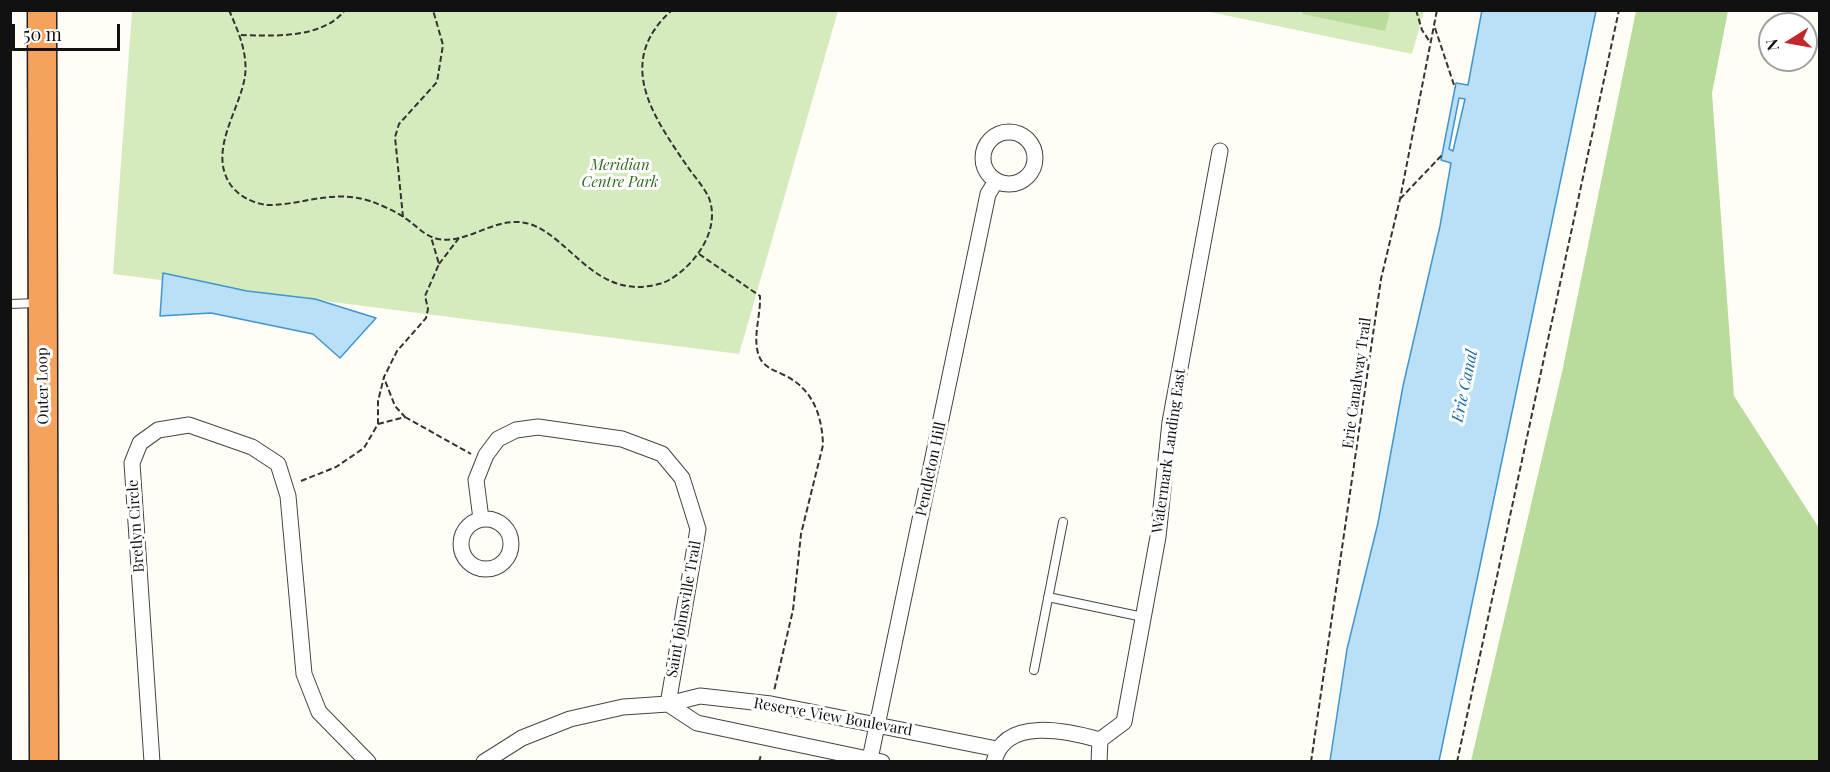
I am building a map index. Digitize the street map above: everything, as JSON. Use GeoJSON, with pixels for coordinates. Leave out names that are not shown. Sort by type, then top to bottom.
{"type":"FeatureCollection","features":[{"type":"Feature","properties":{"kind":"highway","name":"Outer Loop"},"geometry":{"type":"LineString","coordinates":[[42,10],[44,762]]}},
{"type":"Feature","properties":{"kind":"street","name":"Watermark Landing East"},"geometry":{"type":"LineString","coordinates":[[1100,741],[1124,722],[1158,537],[1170,422],[1220,151]]}},
{"type":"Feature","properties":{"kind":"street","name":"Pendleton Hill"},"geometry":{"type":"LineString","coordinates":[[876,760],[878,724],[988,194],[996,181]]}},
{"type":"Feature","properties":{"kind":"street","name":"Bretlyn Circle"},"geometry":{"type":"LineString","coordinates":[[152,762],[132,464],[140,443],[158,429],[189,425],[252,447],[278,464],[288,496],[304,674],[319,712],[368,762]]}},
{"type":"Feature","properties":{"kind":"street","name":"Saint Johnsville Trail"},"geometry":{"type":"LineString","coordinates":[[481,519],[476,480],[484,461],[498,439],[516,430],[538,426],[622,439],[662,454],[682,478],[698,529],[668,704]]}},
{"type":"Feature","properties":{"kind":"street","name":"Reserve View Boulevard"},"geometry":{"type":"LineString","coordinates":[[483,762],[522,738],[570,718],[623,707],[668,704],[700,696],[771,704],[878,724],[996,755],[1013,735],[1048,730],[1070,731],[1100,741]]}},
{"type":"Feature","properties":{"kind":"street","name":"Reserve View Boulevard"},"geometry":{"type":"LineString","coordinates":[[668,704],[697,723],[876,760]]}},
{"type":"Feature","properties":{"kind":"street"},"geometry":{"type":"LineString","coordinates":[[1099,762],[1100,741]]}},
{"type":"Feature","properties":{"kind":"lane"},"geometry":{"type":"LineString","coordinates":[[10,304],[42,303]]}},
{"type":"Feature","properties":{"kind":"lane"},"geometry":{"type":"LineString","coordinates":[[1034,670],[1064,522]]}},
{"type":"Feature","properties":{"kind":"lane"},"geometry":{"type":"LineString","coordinates":[[1048,597],[1143,617]]}},
{"type":"Feature","properties":{"kind":"path"},"geometry":{"type":"LineString","coordinates":[[229,10],[240,35],[245,56],[245,76],[227,131],[223,156],[225,173],[231,186],[244,198],[267,205],[315,197],[349,196],[370,201],[403,217],[431,237],[448,239],[459,238],[505,223],[517,222],[534,225],[550,235],[595,274],[634,287],[666,282],[699,254],[710,225],[710,201],[657,119],[645,96],[642,75],[647,44],[655,29],[672,10]]}},
{"type":"Feature","properties":{"kind":"path"},"geometry":{"type":"LineString","coordinates":[[240,35],[286,37],[328,23],[345,10]]}},
{"type":"Feature","properties":{"kind":"path"},"geometry":{"type":"LineString","coordinates":[[403,217],[395,137],[399,124],[437,82],[443,45],[433,10]]}},
{"type":"Feature","properties":{"kind":"path"},"geometry":{"type":"LineString","coordinates":[[1416,10],[1422,30],[1431,42]]}},
{"type":"Feature","properties":{"kind":"path","name":"Erie Canalway Trail"},"geometry":{"type":"LineString","coordinates":[[1311,762],[1381,279],[1400,199],[1437,10]]}},
{"type":"Feature","properties":{"kind":"path"},"geometry":{"type":"LineString","coordinates":[[1457,762],[1619,10]]}},
{"type":"Feature","properties":{"kind":"path"},"geometry":{"type":"LineString","coordinates":[[1434,26],[1455,88]]}},
{"type":"Feature","properties":{"kind":"path"},"geometry":{"type":"LineString","coordinates":[[1400,199],[1442,155]]}},
{"type":"Feature","properties":{"kind":"path"},"geometry":{"type":"LineString","coordinates":[[431,237],[439,264]]}},
{"type":"Feature","properties":{"kind":"path"},"geometry":{"type":"LineString","coordinates":[[302,481],[336,467],[364,448],[378,424],[378,401],[384,377],[397,351],[426,318],[428,309],[425,296],[439,264],[459,238]]}},
{"type":"Feature","properties":{"kind":"path"},"geometry":{"type":"LineString","coordinates":[[699,254],[760,296],[761,313],[757,332],[760,358],[765,366],[788,377],[804,389],[815,403],[822,432],[823,444],[801,534],[793,610],[774,691]]}},
{"type":"Feature","properties":{"kind":"path"},"geometry":{"type":"LineString","coordinates":[[384,377],[395,406],[405,417],[484,461]]}},
{"type":"Feature","properties":{"kind":"path"},"geometry":{"type":"LineString","coordinates":[[378,424],[405,417]]}},
{"type":"Feature","properties":{"kind":"path"},"geometry":{"type":"LineString","coordinates":[[759,762],[761,754]]}},
{"type":"Feature","properties":{"kind":"green space"},"geometry":{"type":"Polygon","coordinates":[[[1390,10],[1385,31],[1302,14],[1302,11],[1390,10]]]}},
{"type":"Feature","properties":{"kind":"green space","name":"Meridian Centre Park"},"geometry":{"type":"Polygon","coordinates":[[[132,11],[838,11],[739,354],[113,274],[132,11]]]}},
{"type":"Feature","properties":{"kind":"green space"},"geometry":{"type":"Polygon","coordinates":[[[1205,11],[1424,11],[1412,54],[1205,11]]]}},
{"type":"Feature","properties":{"kind":"green space"},"geometry":{"type":"Polygon","coordinates":[[[1636,11],[1728,11],[1712,93],[1734,396],[1819,528],[1819,761],[1471,761],[1562,372],[1636,11]]]}},
{"type":"Feature","properties":{"kind":"water","name":"Erie Canal"},"geometry":{"type":"Polygon","coordinates":[[[1482,10],[1596,11],[1439,761],[1330,761],[1347,649],[1378,523],[1403,386],[1440,226],[1451,163],[1441,160],[1456,83],[1468,85],[1482,10]],[[1459,98],[1449,149],[1453,151],[1465,99],[1459,98]]]}},
{"type":"Feature","properties":{"kind":"water"},"geometry":{"type":"Polygon","coordinates":[[[163,273],[247,291],[315,299],[376,318],[340,358],[313,334],[211,313],[160,316],[163,273]]]}}]}
